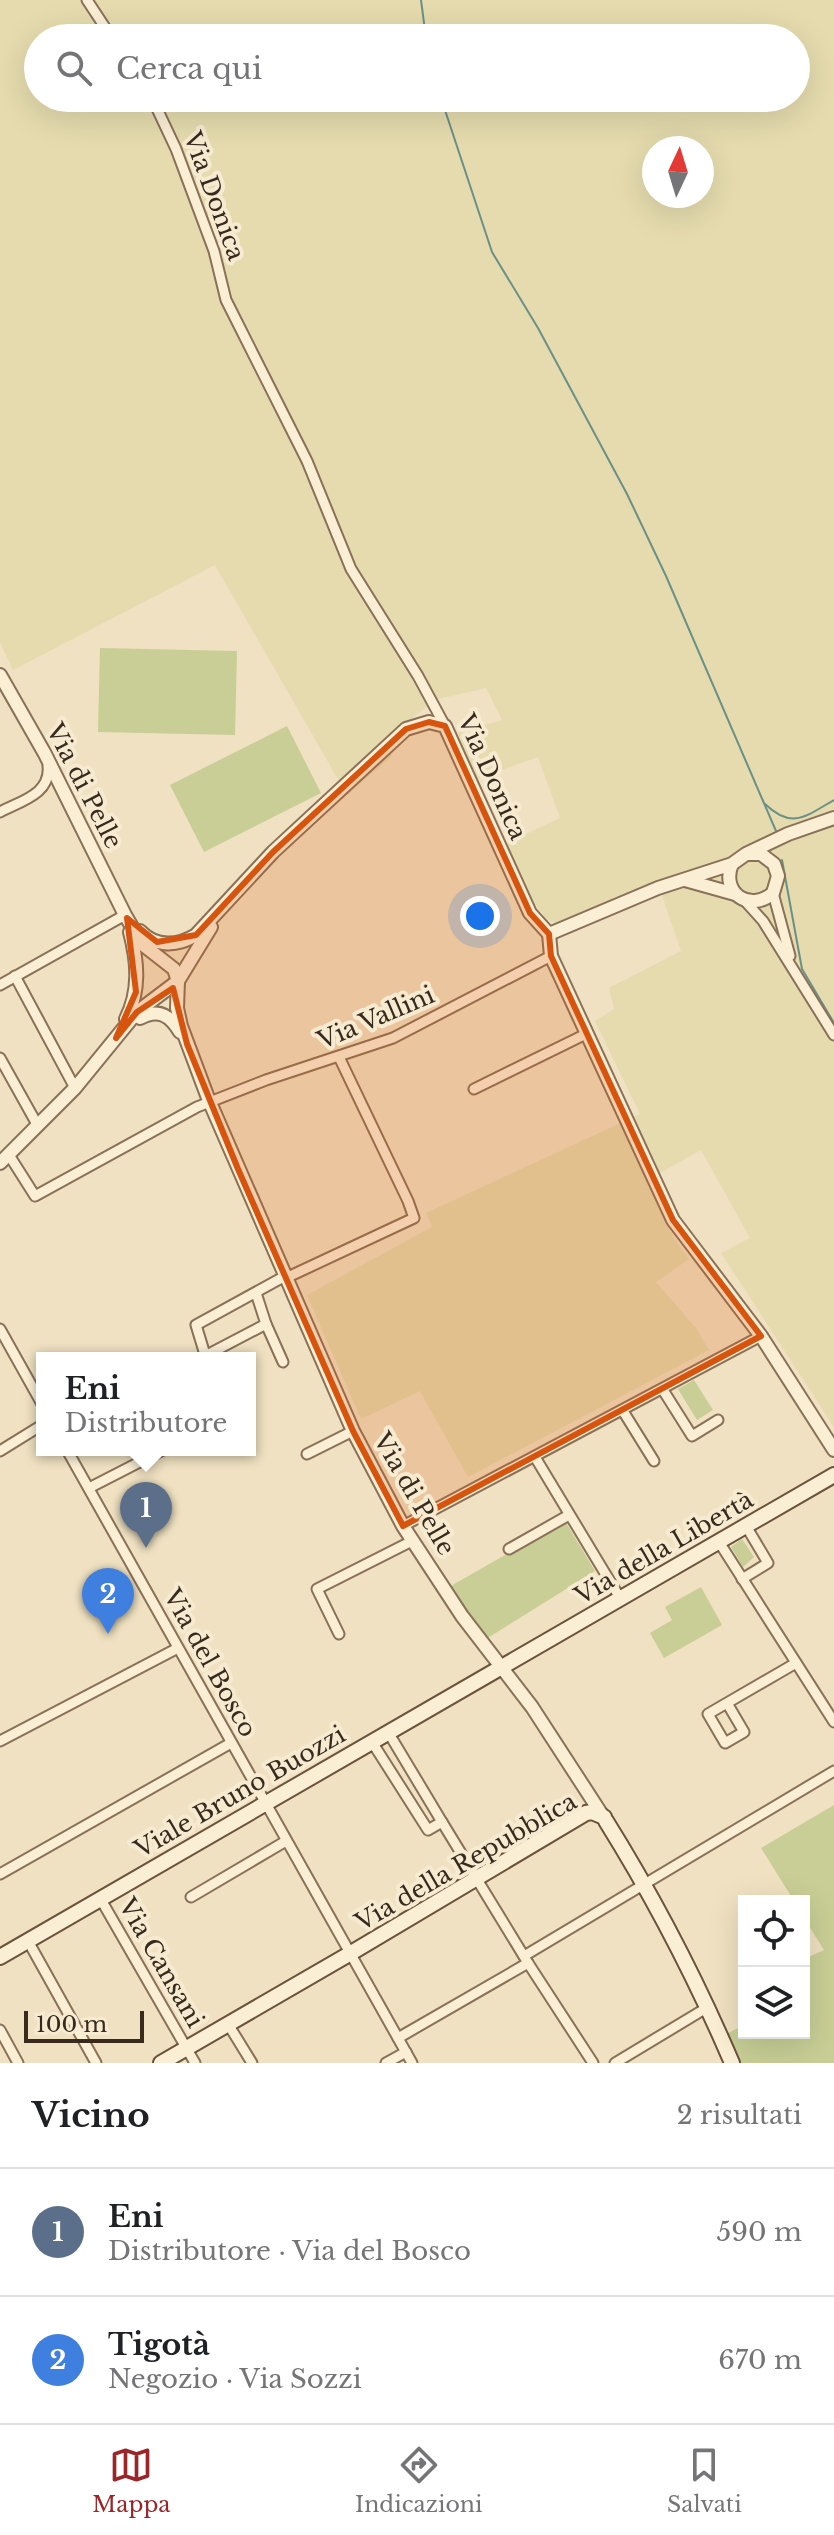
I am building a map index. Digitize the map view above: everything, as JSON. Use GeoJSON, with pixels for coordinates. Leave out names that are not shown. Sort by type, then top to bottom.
{"type":"FeatureCollection","features":[{"type":"Feature","properties":{"kind":"main road","name":"Via della Libertà"},"geometry":{"type":"LineString","coordinates":[[506,1672],[516,1658],[834,1475]]}},
{"type":"Feature","properties":{"kind":"main road","name":"Viale Bruno Buozzi"},"geometry":{"type":"LineString","coordinates":[[0,1957],[265,1804],[391,1738],[506,1672]]}},
{"type":"Feature","properties":{"kind":"main road","name":"Via della Repubblica"},"geometry":{"type":"LineString","coordinates":[[161,2063],[586,1813],[596,1813],[605,1819]]}},
{"type":"Feature","properties":{"kind":"main road","name":"Via di Pelle"},"geometry":{"type":"LineString","coordinates":[[605,1819],[645,1883],[708,2007],[732,2063]]}},
{"type":"Feature","properties":{"kind":"street"},"geometry":{"type":"LineString","coordinates":[[87,0],[103,24]]}},
{"type":"Feature","properties":{"kind":"street","name":"Via Donica"},"geometry":{"type":"LineString","coordinates":[[159,112],[176,149],[214,251],[226,300],[307,461],[351,569],[424,686],[530,913],[549,934]]}},
{"type":"Feature","properties":{"kind":"street","name":"Via di Pelle"},"geometry":{"type":"LineString","coordinates":[[0,675],[45,754],[142,944],[174,969],[178,981],[177,1008],[187,1044],[210,1102],[353,1431],[403,1526],[462,1616],[506,1672],[605,1819]]}},
{"type":"Feature","properties":{"kind":"street"},"geometry":{"type":"LineString","coordinates":[[0,985],[126,916],[148,940],[170,944],[187,941],[219,914],[273,852],[406,729],[429,722],[445,726]]}},
{"type":"Feature","properties":{"kind":"street"},"geometry":{"type":"LineString","coordinates":[[0,812],[45,786],[49,778],[45,754]]}},
{"type":"Feature","properties":{"kind":"street"},"geometry":{"type":"LineString","coordinates":[[35,793],[48,790],[57,792],[73,813]]}},
{"type":"Feature","properties":{"kind":"street"},"geometry":{"type":"LineString","coordinates":[[834,818],[788,834],[732,864],[658,888],[549,934],[551,956],[673,1220],[761,1336],[834,1450]]}},
{"type":"Feature","properties":{"kind":"street"},"geometry":{"type":"LineString","coordinates":[[774,864],[788,834]]}},
{"type":"Feature","properties":{"kind":"street"},"geometry":{"type":"LineString","coordinates":[[746,854],[761,854],[774,864],[778,876],[773,893],[793,967]]}},
{"type":"Feature","properties":{"kind":"street"},"geometry":{"type":"LineString","coordinates":[[732,864],[728,878],[740,898],[763,921],[834,1035]]}},
{"type":"Feature","properties":{"kind":"street"},"geometry":{"type":"LineString","coordinates":[[685,880],[758,902],[773,893]]}},
{"type":"Feature","properties":{"kind":"street"},"geometry":{"type":"LineString","coordinates":[[5,1159],[75,1088],[137,1012],[172,989],[219,914]]}},
{"type":"Feature","properties":{"kind":"street","name":"Via di Pelle"},"geometry":{"type":"LineString","coordinates":[[116,1038],[133,1005],[136,992],[134,947],[126,916]]}},
{"type":"Feature","properties":{"kind":"street","name":"Via Vallini"},"geometry":{"type":"LineString","coordinates":[[5,1159],[35,1196],[210,1102],[393,1038],[551,956]]}},
{"type":"Feature","properties":{"kind":"street"},"geometry":{"type":"LineString","coordinates":[[15,976],[75,1088]]}},
{"type":"Feature","properties":{"kind":"street"},"geometry":{"type":"LineString","coordinates":[[116,1038],[136,1020],[156,1012],[174,1022],[187,1044]]}},
{"type":"Feature","properties":{"kind":"street"},"geometry":{"type":"LineString","coordinates":[[474,1089],[586,1034]]}},
{"type":"Feature","properties":{"kind":"street"},"geometry":{"type":"LineString","coordinates":[[204,1352],[196,1325],[287,1276],[414,1218],[339,1057]]}},
{"type":"Feature","properties":{"kind":"street"},"geometry":{"type":"LineString","coordinates":[[0,1058],[38,1126]]}},
{"type":"Feature","properties":{"kind":"street"},"geometry":{"type":"LineString","coordinates":[[256,1293],[283,1362]]}},
{"type":"Feature","properties":{"kind":"street"},"geometry":{"type":"LineString","coordinates":[[215,1352],[266,1324]]}},
{"type":"Feature","properties":{"kind":"street"},"geometry":{"type":"LineString","coordinates":[[0,1329],[36,1393]]}},
{"type":"Feature","properties":{"kind":"street"},"geometry":{"type":"LineString","coordinates":[[403,1526],[761,1336]]}},
{"type":"Feature","properties":{"kind":"street"},"geometry":{"type":"LineString","coordinates":[[663,1390],[692,1436],[718,1420]]}},
{"type":"Feature","properties":{"kind":"street"},"geometry":{"type":"LineString","coordinates":[[623,1411],[654,1461]]}},
{"type":"Feature","properties":{"kind":"street"},"geometry":{"type":"LineString","coordinates":[[0,1451],[36,1429]]}},
{"type":"Feature","properties":{"kind":"street"},"geometry":{"type":"LineString","coordinates":[[307,1454],[353,1431]]}},
{"type":"Feature","properties":{"kind":"street","name":"Via del Bosco"},"geometry":{"type":"LineString","coordinates":[[72,1456],[412,2063]]}},
{"type":"Feature","properties":{"kind":"street"},"geometry":{"type":"LineString","coordinates":[[89,1488],[151,1456]]}},
{"type":"Feature","properties":{"kind":"street"},"geometry":{"type":"LineString","coordinates":[[535,1457],[620,1598]]}},
{"type":"Feature","properties":{"kind":"street"},"geometry":{"type":"LineString","coordinates":[[509,1549],[569,1515]]}},
{"type":"Feature","properties":{"kind":"street"},"geometry":{"type":"LineString","coordinates":[[742,1579],[768,1563],[746,1526]]}},
{"type":"Feature","properties":{"kind":"street"},"geometry":{"type":"LineString","coordinates":[[339,1634],[317,1589],[412,1541]]}},
{"type":"Feature","properties":{"kind":"street"},"geometry":{"type":"LineString","coordinates":[[719,1542],[834,1722]]}},
{"type":"Feature","properties":{"kind":"street"},"geometry":{"type":"LineString","coordinates":[[0,1741],[178,1648]]}},
{"type":"Feature","properties":{"kind":"street"},"geometry":{"type":"LineString","coordinates":[[727,1703],[796,1663]]}},
{"type":"Feature","properties":{"kind":"street"},"geometry":{"type":"LineString","coordinates":[[391,1738],[526,1960],[593,2063]]}},
{"type":"Feature","properties":{"kind":"street"},"geometry":{"type":"LineString","coordinates":[[0,1874],[231,1743]]}},
{"type":"Feature","properties":{"kind":"street"},"geometry":{"type":"LineString","coordinates":[[375,1746],[428,1830],[442,1822]]}},
{"type":"Feature","properties":{"kind":"street"},"geometry":{"type":"LineString","coordinates":[[398,2038],[645,1883],[834,1771]]}},
{"type":"Feature","properties":{"kind":"street"},"geometry":{"type":"LineString","coordinates":[[191,1897],[286,1841]]}},
{"type":"Feature","properties":{"kind":"street","name":"Via Cansani"},"geometry":{"type":"LineString","coordinates":[[100,1898],[195,2063]]}},
{"type":"Feature","properties":{"kind":"street"},"geometry":{"type":"LineString","coordinates":[[28,1941],[96,2063]]}},
{"type":"Feature","properties":{"kind":"street"},"geometry":{"type":"LineString","coordinates":[[618,2062],[708,2007]]}},
{"type":"Feature","properties":{"kind":"street"},"geometry":{"type":"LineString","coordinates":[[228,2024],[252,2063]]}},
{"type":"Feature","properties":{"kind":"street"},"geometry":{"type":"LineString","coordinates":[[0,2030],[18,2063]]}},
{"type":"Feature","properties":{"kind":"street"},"geometry":{"type":"LineString","coordinates":[[386,2063],[406,2052]]}},
{"type":"Feature","properties":{"kind":"highlighted area"},"geometry":{"type":"Polygon","coordinates":[[[429,722],[445,726],[530,913],[549,934],[551,956],[673,1220],[761,1336],[403,1526],[353,1431],[238,1169],[187,1044],[173,988],[137,1012],[116,1038],[136,992],[127,918],[157,942],[196,935],[273,852],[406,729],[429,722]]]}},
{"type":"Feature","properties":{"kind":"shaded area"},"geometry":{"type":"Polygon","coordinates":[[[0,0],[834,0],[834,1427],[721,1253],[750,1238],[701,1150],[646,1181],[674,1238],[689,1259],[656,1282],[696,1328],[709,1350],[468,1477],[420,1391],[361,1419],[307,1295],[432,1227],[426,1213],[640,1114],[595,1021],[614,1009],[609,988],[681,951],[658,884],[560,924],[547,920],[536,905],[523,911],[494,849],[560,818],[538,757],[477,779],[458,733],[502,720],[486,688],[435,700],[385,740],[392,756],[347,795],[215,565],[13,670],[0,642],[0,0]]]}},
{"type":"Feature","properties":{"kind":"green space"},"geometry":{"type":"Polygon","coordinates":[[[100,648],[237,651],[235,735],[98,732],[100,648]]]}},
{"type":"Feature","properties":{"kind":"green space"},"geometry":{"type":"Polygon","coordinates":[[[287,726],[321,793],[204,852],[170,785],[287,726]]]}},
{"type":"Feature","properties":{"kind":"green space"},"geometry":{"type":"Polygon","coordinates":[[[694,1380],[713,1410],[697,1420],[678,1389],[694,1380]]]}},
{"type":"Feature","properties":{"kind":"green space"},"geometry":{"type":"Polygon","coordinates":[[[565,1521],[595,1571],[486,1639],[449,1587],[565,1521]]]}},
{"type":"Feature","properties":{"kind":"green space"},"geometry":{"type":"Polygon","coordinates":[[[742,1539],[754,1557],[743,1567],[731,1547],[742,1539]]]}},
{"type":"Feature","properties":{"kind":"green space"},"geometry":{"type":"Polygon","coordinates":[[[701,1587],[722,1625],[664,1658],[650,1633],[672,1620],[665,1607],[701,1587]]]}},
{"type":"Feature","properties":{"kind":"green space"},"geometry":{"type":"Polygon","coordinates":[[[834,1805],[834,2063],[739,2063],[726,2034],[738,2028],[738,2039],[810,2039],[810,1956],[824,1950],[810,1928],[810,1895],[790,1895],[761,1848],[834,1805]]]}},
{"type":"Feature","properties":{"kind":"waterway"},"geometry":{"type":"LineString","coordinates":[[421,0],[424,24]]}},
{"type":"Feature","properties":{"kind":"waterway"},"geometry":{"type":"LineString","coordinates":[[446,112],[492,252],[538,328],[627,494],[666,576],[776,831]]}},
{"type":"Feature","properties":{"kind":"waterway"},"geometry":{"type":"LineString","coordinates":[[765,804],[783,817],[799,818],[834,800]]}},
{"type":"Feature","properties":{"kind":"waterway"},"geometry":{"type":"LineString","coordinates":[[782,860],[802,969],[834,1023]]}},
{"type":"Feature","properties":{"kind":"place","name":"Eni"},"geometry":{"type":"Point","coordinates":[146,1548]}},
{"type":"Feature","properties":{"kind":"place","name":"Tigotà"},"geometry":{"type":"Point","coordinates":[108,1634]}}]}
